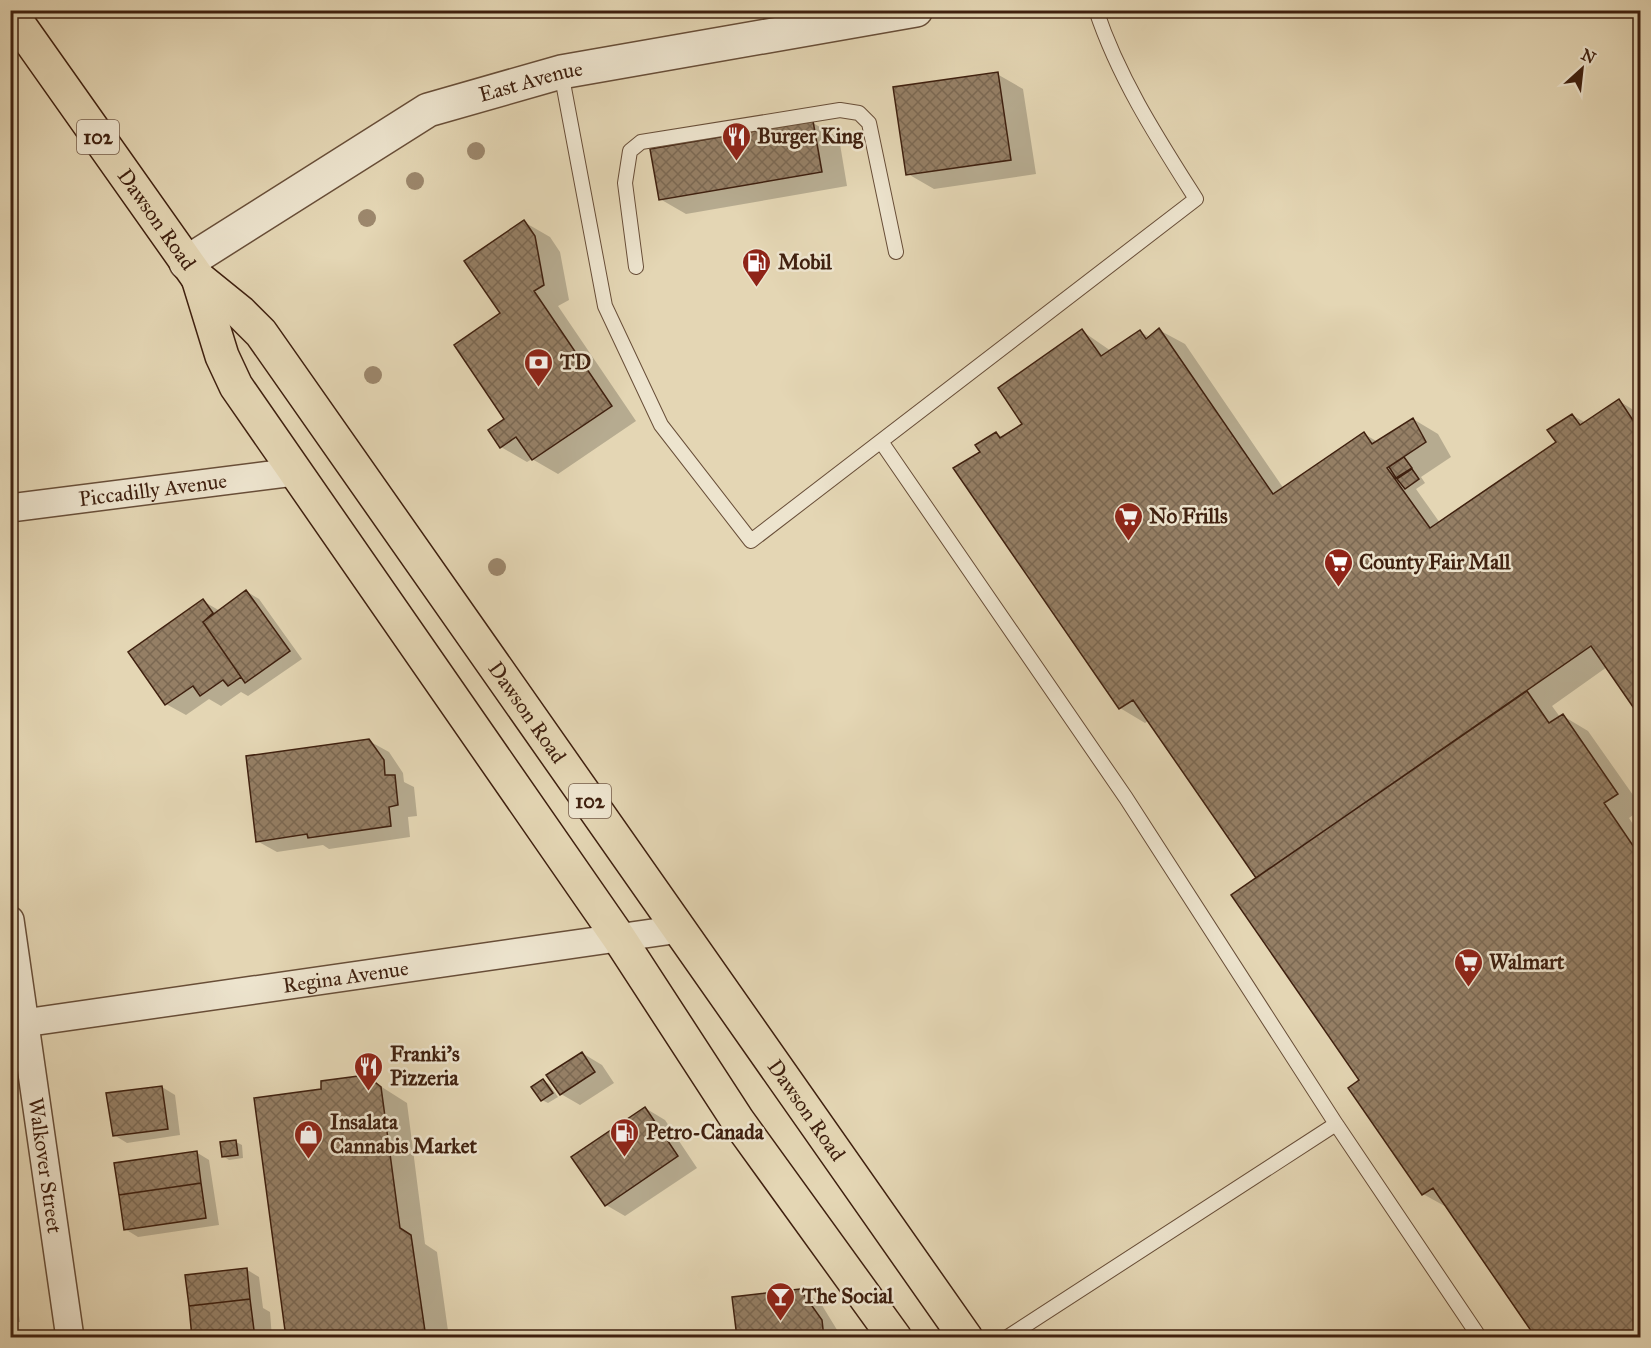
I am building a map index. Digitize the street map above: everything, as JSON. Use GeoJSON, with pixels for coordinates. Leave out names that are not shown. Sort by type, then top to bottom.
{"type":"FeatureCollection","features":[{"type":"Feature","properties":{"kind":"main road","name":"Dawson Road"},"geometry":{"type":"LineString","coordinates":[[10,12],[192,271],[261,333],[966,1338]]}},
{"type":"Feature","properties":{"kind":"main road","name":"Dawson Road"},"geometry":{"type":"LineString","coordinates":[[192,271],[222,356],[236,386],[619,938],[738,1120],[895,1338]]}},
{"type":"Feature","properties":{"kind":"street","name":"East Avenue"},"geometry":{"type":"LineString","coordinates":[[192,271],[428,110],[561,72],[916,10]]}},
{"type":"Feature","properties":{"kind":"street","name":"Piccadilly Avenue"},"geometry":{"type":"LineString","coordinates":[[10,508],[294,472]]}},
{"type":"Feature","properties":{"kind":"street","name":"Walkover Street"},"geometry":{"type":"LineString","coordinates":[[10,920],[19,1023],[70,1338]]}},
{"type":"Feature","properties":{"kind":"street","name":"Regina Avenue"},"geometry":{"type":"LineString","coordinates":[[19,1023],[680,929]]}},
{"type":"Feature","properties":{"kind":"lane"},"geometry":{"type":"LineString","coordinates":[[561,72],[604,306],[661,425],[751,541],[1196,199],[1149,123],[1110,51],[1096,10]]}},
{"type":"Feature","properties":{"kind":"lane"},"geometry":{"type":"LineString","coordinates":[[636,267],[625,183],[630,150],[641,142],[840,110],[859,113],[868,123],[897,252]]}},
{"type":"Feature","properties":{"kind":"lane"},"geometry":{"type":"LineString","coordinates":[[882,442],[1126,798],[1336,1124],[1480,1338]]}},
{"type":"Feature","properties":{"kind":"lane"},"geometry":{"type":"LineString","coordinates":[[1006,1338],[1336,1124]]}},
{"type":"Feature","properties":{"kind":"building"},"geometry":{"type":"Polygon","coordinates":[[[998,72],[1011,160],[906,175],[893,87],[998,72]]]}},
{"type":"Feature","properties":{"kind":"building","name":"Burger King"},"geometry":{"type":"Polygon","coordinates":[[[813,121],[822,172],[659,200],[650,149],[813,121]]]}},
{"type":"Feature","properties":{"kind":"building"},"geometry":{"type":"Polygon","coordinates":[[[524,220],[535,236],[544,285],[534,291],[612,406],[532,460],[516,437],[500,448],[488,430],[504,419],[454,345],[500,313],[464,261],[524,220]]]}},
{"type":"Feature","properties":{"kind":"building","name":"County Fair Mall"},"geometry":{"type":"Polygon","coordinates":[[[1159,328],[1273,494],[1364,432],[1372,444],[1413,418],[1426,442],[1387,468],[1430,528],[1556,442],[1547,430],[1572,414],[1580,425],[1619,399],[1640,431],[1640,717],[1591,646],[1256,878],[1133,700],[1119,709],[953,468],[980,452],[975,445],[996,432],[1000,438],[1022,424],[998,388],[1082,329],[1101,356],[1140,330],[1146,339],[1159,328]]]}},
{"type":"Feature","properties":{"kind":"building"},"geometry":{"type":"Polygon","coordinates":[[[1404,457],[1412,468],[1396,478],[1389,467],[1404,457]]]}},
{"type":"Feature","properties":{"kind":"building"},"geometry":{"type":"Polygon","coordinates":[[[1412,469],[1419,479],[1405,489],[1397,479],[1412,469]]]}},
{"type":"Feature","properties":{"kind":"building"},"geometry":{"type":"Polygon","coordinates":[[[246,590],[290,651],[245,683],[203,622],[246,590]]]}},
{"type":"Feature","properties":{"kind":"building"},"geometry":{"type":"Polygon","coordinates":[[[203,599],[213,613],[203,622],[241,677],[228,686],[223,680],[200,696],[193,686],[165,705],[128,652],[203,599]]]}},
{"type":"Feature","properties":{"kind":"building","name":"Walmart"},"geometry":{"type":"Polygon","coordinates":[[[1527,691],[1549,723],[1563,714],[1618,794],[1604,803],[1640,856],[1640,1338],[1536,1338],[1433,1188],[1422,1195],[1348,1088],[1359,1080],[1231,895],[1527,691]]]}},
{"type":"Feature","properties":{"kind":"building"},"geometry":{"type":"Polygon","coordinates":[[[369,739],[384,760],[385,775],[395,775],[398,805],[389,807],[391,826],[308,838],[307,834],[256,842],[246,756],[369,739]]]}},
{"type":"Feature","properties":{"kind":"building"},"geometry":{"type":"Polygon","coordinates":[[[582,1052],[595,1072],[560,1095],[546,1075],[582,1052]]]}},
{"type":"Feature","properties":{"kind":"building"},"geometry":{"type":"Polygon","coordinates":[[[366,1075],[381,1087],[400,1228],[411,1235],[426,1338],[286,1338],[254,1098],[321,1089],[321,1081],[366,1075]]]}},
{"type":"Feature","properties":{"kind":"building"},"geometry":{"type":"Polygon","coordinates":[[[543,1079],[553,1093],[541,1101],[531,1087],[543,1079]]]}},
{"type":"Feature","properties":{"kind":"building"},"geometry":{"type":"Polygon","coordinates":[[[162,1086],[168,1129],[113,1136],[106,1093],[162,1086]]]}},
{"type":"Feature","properties":{"kind":"building","name":"Petro-Canada"},"geometry":{"type":"Polygon","coordinates":[[[645,1107],[678,1156],[605,1206],[571,1157],[645,1107]]]}},
{"type":"Feature","properties":{"kind":"building"},"geometry":{"type":"Polygon","coordinates":[[[236,1140],[238,1155],[222,1157],[220,1142],[236,1140]]]}},
{"type":"Feature","properties":{"kind":"building"},"geometry":{"type":"Polygon","coordinates":[[[197,1151],[201,1183],[119,1195],[114,1163],[197,1151]]]}},
{"type":"Feature","properties":{"kind":"building"},"geometry":{"type":"Polygon","coordinates":[[[201,1183],[206,1218],[124,1230],[119,1195],[201,1183]]]}},
{"type":"Feature","properties":{"kind":"building"},"geometry":{"type":"Polygon","coordinates":[[[247,1268],[250,1299],[189,1306],[185,1275],[247,1268]]]}},
{"type":"Feature","properties":{"kind":"building"},"geometry":{"type":"Polygon","coordinates":[[[800,1289],[822,1320],[824,1338],[737,1338],[732,1297],[800,1289]]]}},
{"type":"Feature","properties":{"kind":"building"},"geometry":{"type":"Polygon","coordinates":[[[250,1299],[255,1338],[192,1338],[189,1306],[250,1299]]]}},
{"type":"Feature","properties":{"kind":"place","name":"Burger King"},"geometry":{"type":"Point","coordinates":[736,162]}},
{"type":"Feature","properties":{"kind":"place","name":"Mobil"},"geometry":{"type":"Point","coordinates":[757,288]}},
{"type":"Feature","properties":{"kind":"place","name":"TD"},"geometry":{"type":"Point","coordinates":[539,388]}},
{"type":"Feature","properties":{"kind":"place","name":"No Frills"},"geometry":{"type":"Point","coordinates":[1128,542]}},
{"type":"Feature","properties":{"kind":"place","name":"County Fair Mall"},"geometry":{"type":"Point","coordinates":[1338,588]}},
{"type":"Feature","properties":{"kind":"place","name":"Walmart"},"geometry":{"type":"Point","coordinates":[1468,988]}},
{"type":"Feature","properties":{"kind":"place","name":"Franki's Pizzeria"},"geometry":{"type":"Point","coordinates":[369,1092]}},
{"type":"Feature","properties":{"kind":"place","name":"Petro-Canada"},"geometry":{"type":"Point","coordinates":[625,1158]}},
{"type":"Feature","properties":{"kind":"place","name":"Insalata Cannabis Market"},"geometry":{"type":"Point","coordinates":[309,1160]}},
{"type":"Feature","properties":{"kind":"place","name":"The Social"},"geometry":{"type":"Point","coordinates":[781,1322]}}]}
